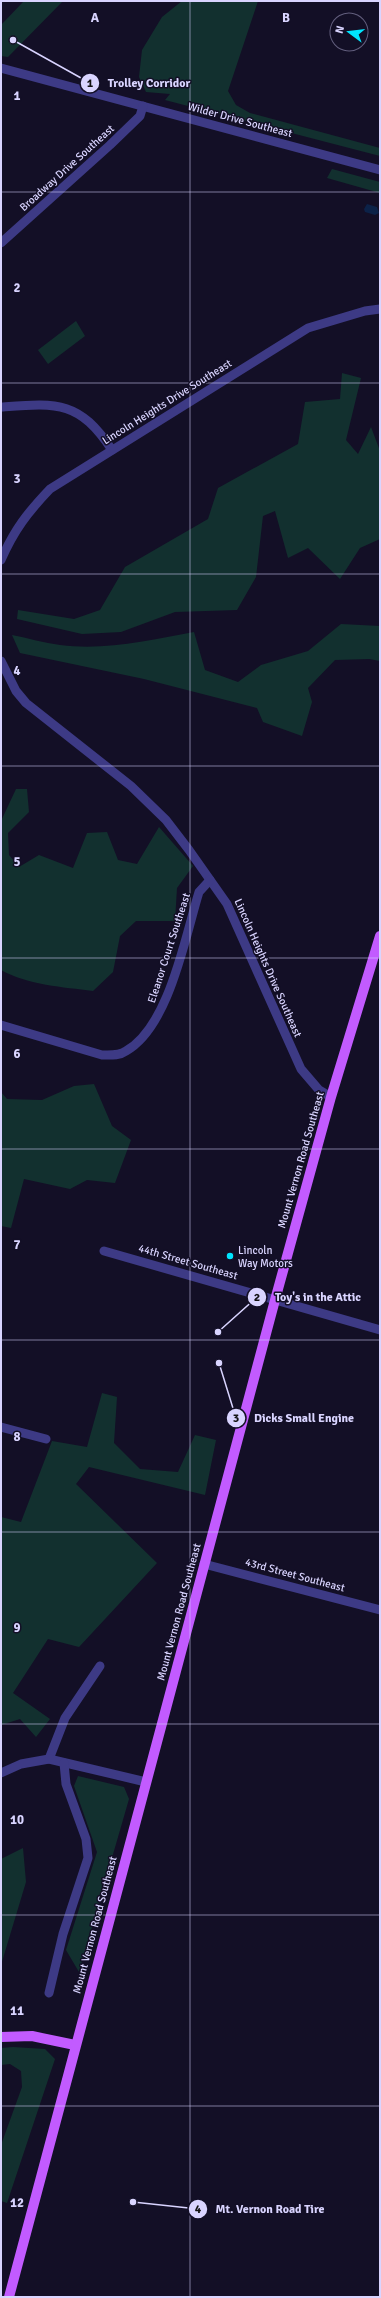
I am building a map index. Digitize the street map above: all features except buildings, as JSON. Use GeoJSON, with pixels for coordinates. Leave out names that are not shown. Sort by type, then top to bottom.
{"type":"FeatureCollection","features":[{"type":"Feature","properties":{"kind":"main road","name":"Mount Vernon Road Southeast"},"geometry":{"type":"LineString","coordinates":[[9,2297],[275,1300],[332,1097],[380,936]]}},
{"type":"Feature","properties":{"kind":"main road"},"geometry":{"type":"LineString","coordinates":[[1,2037],[32,2036],[75,2045]]}},
{"type":"Feature","properties":{"kind":"street","name":"Wilder Drive Southeast"},"geometry":{"type":"LineString","coordinates":[[1,68],[380,170]]}},
{"type":"Feature","properties":{"kind":"street","name":"Broadway Drive Southeast"},"geometry":{"type":"LineString","coordinates":[[1,243],[110,145],[140,116],[143,106]]}},
{"type":"Feature","properties":{"kind":"street","name":"Lincoln Heights Drive Southeast"},"geometry":{"type":"LineString","coordinates":[[1,560],[12,535],[29,511],[50,489],[308,328],[365,311],[380,309]]}},
{"type":"Feature","properties":{"kind":"street"},"geometry":{"type":"LineString","coordinates":[[1,407],[48,405],[69,409],[86,418],[112,450]]}},
{"type":"Feature","properties":{"kind":"street","name":"Lincoln Heights Drive Southeast"},"geometry":{"type":"LineString","coordinates":[[1,661],[16,691],[26,703],[114,771],[149,803],[190,850],[227,904],[301,1069],[319,1090],[332,1097]]}},
{"type":"Feature","properties":{"kind":"street","name":"Eleanor Court Southeast"},"geometry":{"type":"LineString","coordinates":[[1,1024],[102,1055],[115,1055],[126,1051],[145,1034],[162,1010],[199,892],[210,880]]}},
{"type":"Feature","properties":{"kind":"street","name":"44th Street Southeast"},"geometry":{"type":"LineString","coordinates":[[104,1251],[380,1330]]}},
{"type":"Feature","properties":{"kind":"street"},"geometry":{"type":"LineString","coordinates":[[1,1427],[46,1439]]}},
{"type":"Feature","properties":{"kind":"street","name":"43rd Street Southeast"},"geometry":{"type":"LineString","coordinates":[[204,1564],[380,1610]]}},
{"type":"Feature","properties":{"kind":"street"},"geometry":{"type":"LineString","coordinates":[[49,1759],[65,1718],[100,1666]]}},
{"type":"Feature","properties":{"kind":"street"},"geometry":{"type":"LineString","coordinates":[[1,1773],[21,1764],[49,1759],[64,1763],[78,1764],[146,1782]]}},
{"type":"Feature","properties":{"kind":"street"},"geometry":{"type":"LineString","coordinates":[[49,1993],[63,1934],[88,1858],[86,1839],[66,1784],[64,1763]]}},
{"type":"Feature","properties":{"kind":"green space"},"geometry":{"type":"Polygon","coordinates":[[[24,1],[63,1],[8,57],[1,56],[1,25],[24,1]]]}},
{"type":"Feature","properties":{"kind":"green space"},"geometry":{"type":"Polygon","coordinates":[[[182,1],[258,1],[228,91],[236,105],[250,113],[380,148],[380,156],[165,100],[170,94],[146,92],[139,77],[142,50],[162,17],[182,1]]]}},
{"type":"Feature","properties":{"kind":"green space"},"geometry":{"type":"Polygon","coordinates":[[[332,169],[380,182],[380,193],[327,178],[332,169]]]}},
{"type":"Feature","properties":{"kind":"green space"},"geometry":{"type":"Polygon","coordinates":[[[76,321],[85,336],[48,364],[38,350],[76,321]]]}},
{"type":"Feature","properties":{"kind":"green space"},"geometry":{"type":"Polygon","coordinates":[[[342,373],[361,378],[346,440],[358,454],[371,427],[380,451],[380,539],[360,548],[340,579],[308,548],[288,558],[275,511],[263,516],[256,577],[237,610],[175,612],[121,632],[82,634],[17,619],[18,610],[74,619],[100,610],[125,567],[208,519],[218,488],[298,444],[305,402],[340,399],[342,373]]]}},
{"type":"Feature","properties":{"kind":"green space"},"geometry":{"type":"Polygon","coordinates":[[[341,624],[380,626],[380,661],[369,659],[335,660],[308,688],[312,702],[302,736],[263,722],[257,708],[144,679],[20,653],[12,635],[60,645],[94,647],[127,644],[194,632],[205,670],[238,682],[261,665],[308,651],[341,624]]]}},
{"type":"Feature","properties":{"kind":"green space"},"geometry":{"type":"Polygon","coordinates":[[[16,789],[27,789],[29,812],[8,833],[9,855],[19,867],[39,855],[73,868],[87,833],[107,832],[118,860],[137,864],[159,827],[193,866],[177,888],[175,921],[136,921],[120,936],[113,972],[93,991],[58,987],[34,982],[11,975],[1,970],[1,821],[16,789]]]}},
{"type":"Feature","properties":{"kind":"green space"},"geometry":{"type":"Polygon","coordinates":[[[94,1084],[112,1126],[131,1140],[115,1183],[87,1180],[70,1189],[24,1179],[11,1228],[1,1226],[1,1092],[7,1099],[42,1100],[74,1086],[94,1084]]]}},
{"type":"Feature","properties":{"kind":"green space"},"geometry":{"type":"Polygon","coordinates":[[[102,1393],[117,1397],[114,1443],[140,1469],[178,1472],[195,1435],[216,1440],[205,1495],[89,1467],[76,1484],[157,1563],[79,1647],[48,1639],[13,1693],[50,1719],[36,1737],[20,1719],[1,1725],[1,1517],[21,1522],[52,1441],[87,1447],[102,1393]]]}},
{"type":"Feature","properties":{"kind":"green space"},"geometry":{"type":"Polygon","coordinates":[[[78,1776],[124,1787],[129,1799],[79,1972],[66,1950],[97,1852],[74,1786],[78,1776]]]}},
{"type":"Feature","properties":{"kind":"green space"},"geometry":{"type":"Polygon","coordinates":[[[23,1848],[26,1882],[1,1965],[1,1859],[23,1848]]]}},
{"type":"Feature","properties":{"kind":"green space"},"geometry":{"type":"Polygon","coordinates":[[[13,2047],[45,2049],[55,2059],[7,2203],[1,2201],[1,2145],[22,2087],[21,2071],[10,2064],[1,2065],[1,2048],[13,2047]]]}},
{"type":"Feature","properties":{"kind":"water"},"geometry":{"type":"Polygon","coordinates":[[[367,204],[377,207],[379,213],[375,215],[365,212],[364,209],[367,204]]]}},
{"type":"Feature","properties":{"kind":"place","name":"Trolley Corridor"},"geometry":{"type":"Point","coordinates":[13,40]}},
{"type":"Feature","properties":{"kind":"place","name":"Lincoln Way Motors"},"geometry":{"type":"Point","coordinates":[230,1256]}},
{"type":"Feature","properties":{"kind":"place","name":"Toy's in the Attic"},"geometry":{"type":"Point","coordinates":[218,1332]}},
{"type":"Feature","properties":{"kind":"place","name":"Dicks Small Engine"},"geometry":{"type":"Point","coordinates":[219,1363]}},
{"type":"Feature","properties":{"kind":"place","name":"Mt. Vernon Road Tire"},"geometry":{"type":"Point","coordinates":[133,2202]}}]}
